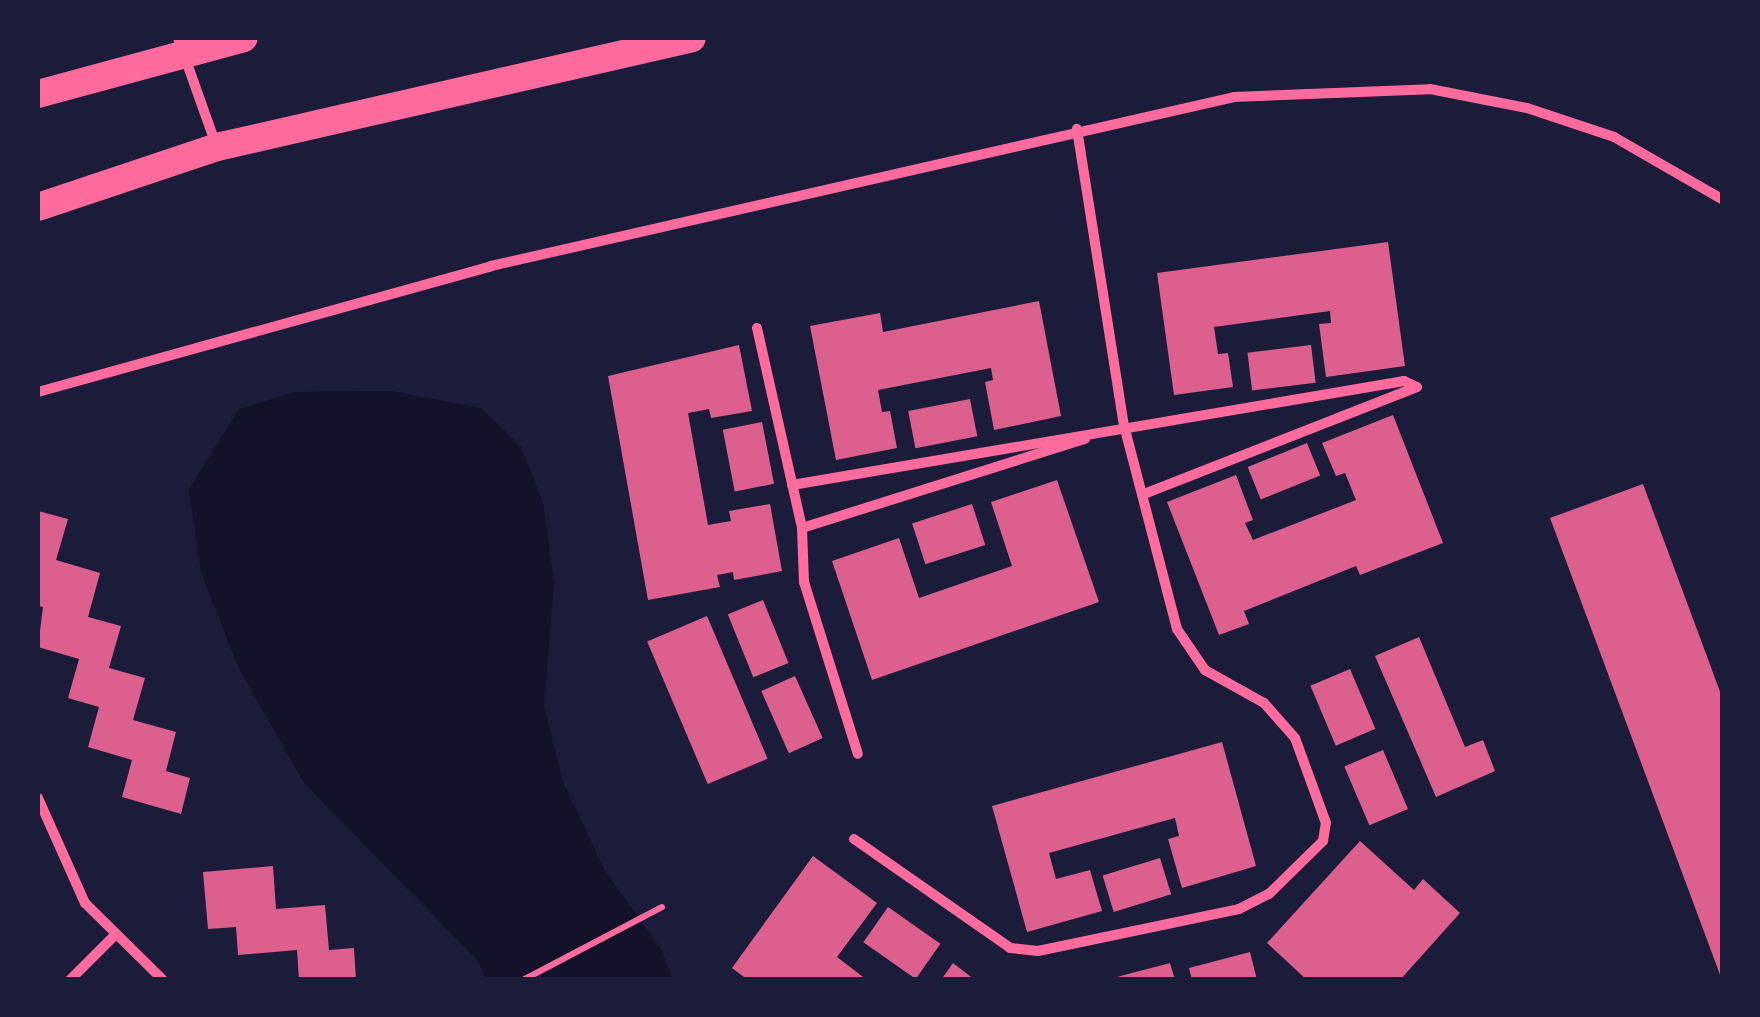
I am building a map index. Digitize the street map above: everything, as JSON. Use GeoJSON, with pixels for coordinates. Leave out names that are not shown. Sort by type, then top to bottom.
{"type":"FeatureCollection","features":[{"type":"Feature","properties":{"kind":"highway"},"geometry":{"type":"LineString","coordinates":[[38,94],[179,46],[244,38]]}},
{"type":"Feature","properties":{"kind":"highway"},"geometry":{"type":"LineString","coordinates":[[38,207],[216,147],[692,38]]}},
{"type":"Feature","properties":{"kind":"street"},"geometry":{"type":"LineString","coordinates":[[179,46],[216,147]]}},
{"type":"Feature","properties":{"kind":"street"},"geometry":{"type":"LineString","coordinates":[[38,392],[491,266],[1077,129],[1234,97],[1430,89],[1527,108],[1614,137],[1722,199]]}},
{"type":"Feature","properties":{"kind":"street"},"geometry":{"type":"LineString","coordinates":[[854,839],[1010,948],[1038,951],[1239,909],[1269,894],[1324,841],[1326,823],[1296,738],[1264,703],[1205,670],[1177,628],[1124,426],[1077,129]]}},
{"type":"Feature","properties":{"kind":"street"},"geometry":{"type":"LineString","coordinates":[[757,328],[802,528],[804,582],[858,754]]}},
{"type":"Feature","properties":{"kind":"street"},"geometry":{"type":"LineString","coordinates":[[792,485],[1404,381],[1417,386],[1142,495]]}},
{"type":"Feature","properties":{"kind":"street"},"geometry":{"type":"LineString","coordinates":[[802,528],[1124,426]]}},
{"type":"Feature","properties":{"kind":"street"},"geometry":{"type":"LineString","coordinates":[[38,798],[84,904],[163,980]]}},
{"type":"Feature","properties":{"kind":"street"},"geometry":{"type":"LineString","coordinates":[[70,980],[115,934]]}},
{"type":"Feature","properties":{"kind":"path"},"geometry":{"type":"LineString","coordinates":[[523,980],[662,907]]}},
{"type":"Feature","properties":{"kind":"shaded area"},"geometry":{"type":"Polygon","coordinates":[[[391,391],[481,408],[521,447],[543,502],[554,583],[544,705],[563,782],[605,871],[661,949],[673,979],[486,979],[478,961],[304,783],[239,669],[201,572],[189,489],[239,409],[296,392],[391,391]]]}},
{"type":"Feature","properties":{"kind":"building"},"geometry":{"type":"Polygon","coordinates":[[[1388,242],[1405,366],[1326,377],[1319,324],[1331,323],[1330,311],[1214,327],[1218,354],[1228,353],[1233,387],[1174,395],[1157,273],[1388,242]]]}},
{"type":"Feature","properties":{"kind":"building"},"geometry":{"type":"Polygon","coordinates":[[[1039,301],[1061,416],[994,430],[985,382],[993,380],[991,368],[878,390],[882,412],[890,411],[897,448],[836,460],[810,326],[880,313],[883,332],[1039,301]]]}},
{"type":"Feature","properties":{"kind":"building"},"geometry":{"type":"Polygon","coordinates":[[[739,345],[752,411],[711,418],[709,409],[688,413],[708,525],[731,521],[729,511],[770,504],[782,571],[734,580],[733,572],[717,575],[720,587],[648,600],[608,376],[739,345]]]}},
{"type":"Feature","properties":{"kind":"building"},"geometry":{"type":"Polygon","coordinates":[[[1311,345],[1316,383],[1252,391],[1247,353],[1311,345]]]}},
{"type":"Feature","properties":{"kind":"building"},"geometry":{"type":"Polygon","coordinates":[[[970,399],[977,436],[915,448],[908,411],[970,399]]]}},
{"type":"Feature","properties":{"kind":"building"},"geometry":{"type":"Polygon","coordinates":[[[1393,415],[1443,543],[1360,575],[1356,566],[1244,611],[1249,624],[1219,635],[1167,502],[1236,475],[1253,520],[1245,523],[1253,540],[1356,500],[1345,473],[1336,476],[1322,443],[1393,415]]]}},
{"type":"Feature","properties":{"kind":"building"},"geometry":{"type":"Polygon","coordinates":[[[762,422],[774,484],[735,491],[723,430],[762,422]]]}},
{"type":"Feature","properties":{"kind":"building"},"geometry":{"type":"Polygon","coordinates":[[[1307,443],[1320,475],[1261,499],[1248,467],[1307,443]]]}},
{"type":"Feature","properties":{"kind":"building"},"geometry":{"type":"Polygon","coordinates":[[[1057,480],[1099,602],[872,680],[832,561],[899,538],[919,598],[1012,566],[991,502],[1057,480]]]}},
{"type":"Feature","properties":{"kind":"building"},"geometry":{"type":"Polygon","coordinates":[[[1643,484],[1722,697],[1722,980],[1550,518],[1643,484]]]}},
{"type":"Feature","properties":{"kind":"building"},"geometry":{"type":"Polygon","coordinates":[[[972,504],[985,545],[925,564],[912,523],[972,504]]]}},
{"type":"Feature","properties":{"kind":"building"},"geometry":{"type":"Polygon","coordinates":[[[38,511],[68,519],[56,560],[100,573],[88,617],[121,626],[109,668],[145,678],[133,720],[176,732],[166,771],[190,778],[181,814],[122,797],[132,760],[88,747],[99,707],[68,698],[79,659],[38,647],[43,607],[38,606],[38,511]]]}},
{"type":"Feature","properties":{"kind":"building"},"geometry":{"type":"Polygon","coordinates":[[[763,600],[788,663],[753,677],[728,614],[763,600]]]}},
{"type":"Feature","properties":{"kind":"building"},"geometry":{"type":"Polygon","coordinates":[[[707,616],[768,759],[708,784],[647,641],[707,616]]]}},
{"type":"Feature","properties":{"kind":"building"},"geometry":{"type":"Polygon","coordinates":[[[1419,637],[1465,747],[1483,740],[1495,771],[1436,797],[1375,656],[1419,637]]]}},
{"type":"Feature","properties":{"kind":"building"},"geometry":{"type":"Polygon","coordinates":[[[1350,669],[1375,729],[1336,746],[1310,686],[1350,669]]]}},
{"type":"Feature","properties":{"kind":"building"},"geometry":{"type":"Polygon","coordinates":[[[795,676],[823,738],[789,753],[761,691],[795,676]]]}},
{"type":"Feature","properties":{"kind":"building"},"geometry":{"type":"Polygon","coordinates":[[[1222,742],[1256,866],[1182,888],[1168,839],[1179,836],[1175,818],[1049,853],[1056,879],[1090,870],[1102,911],[1027,932],[992,806],[1222,742]]]}},
{"type":"Feature","properties":{"kind":"building"},"geometry":{"type":"Polygon","coordinates":[[[1383,750],[1408,809],[1369,825],[1344,766],[1383,750]]]}},
{"type":"Feature","properties":{"kind":"building"},"geometry":{"type":"Polygon","coordinates":[[[1360,841],[1414,890],[1423,879],[1460,913],[1400,980],[1307,980],[1267,943],[1360,841]]]}},
{"type":"Feature","properties":{"kind":"building"},"geometry":{"type":"Polygon","coordinates":[[[813,856],[877,903],[837,957],[867,980],[748,980],[732,968],[813,856]]]}},
{"type":"Feature","properties":{"kind":"building"},"geometry":{"type":"Polygon","coordinates":[[[1160,858],[1171,894],[1114,912],[1103,876],[1160,858]]]}},
{"type":"Feature","properties":{"kind":"building"},"geometry":{"type":"Polygon","coordinates":[[[273,866],[276,909],[325,905],[329,950],[354,948],[356,980],[299,980],[297,950],[238,955],[236,927],[208,929],[203,872],[273,866]]]}},
{"type":"Feature","properties":{"kind":"building"},"geometry":{"type":"Polygon","coordinates":[[[888,907],[940,944],[916,979],[863,942],[888,907]]]}},
{"type":"Feature","properties":{"kind":"building"},"geometry":{"type":"Polygon","coordinates":[[[1250,952],[1257,980],[1192,980],[1189,968],[1250,952]]]}},
{"type":"Feature","properties":{"kind":"building"},"geometry":{"type":"Polygon","coordinates":[[[953,963],[975,980],[941,980],[953,963]]]}},
{"type":"Feature","properties":{"kind":"building"},"geometry":{"type":"Polygon","coordinates":[[[1170,963],[1175,980],[1113,980],[1113,978],[1170,963]]]}}]}
